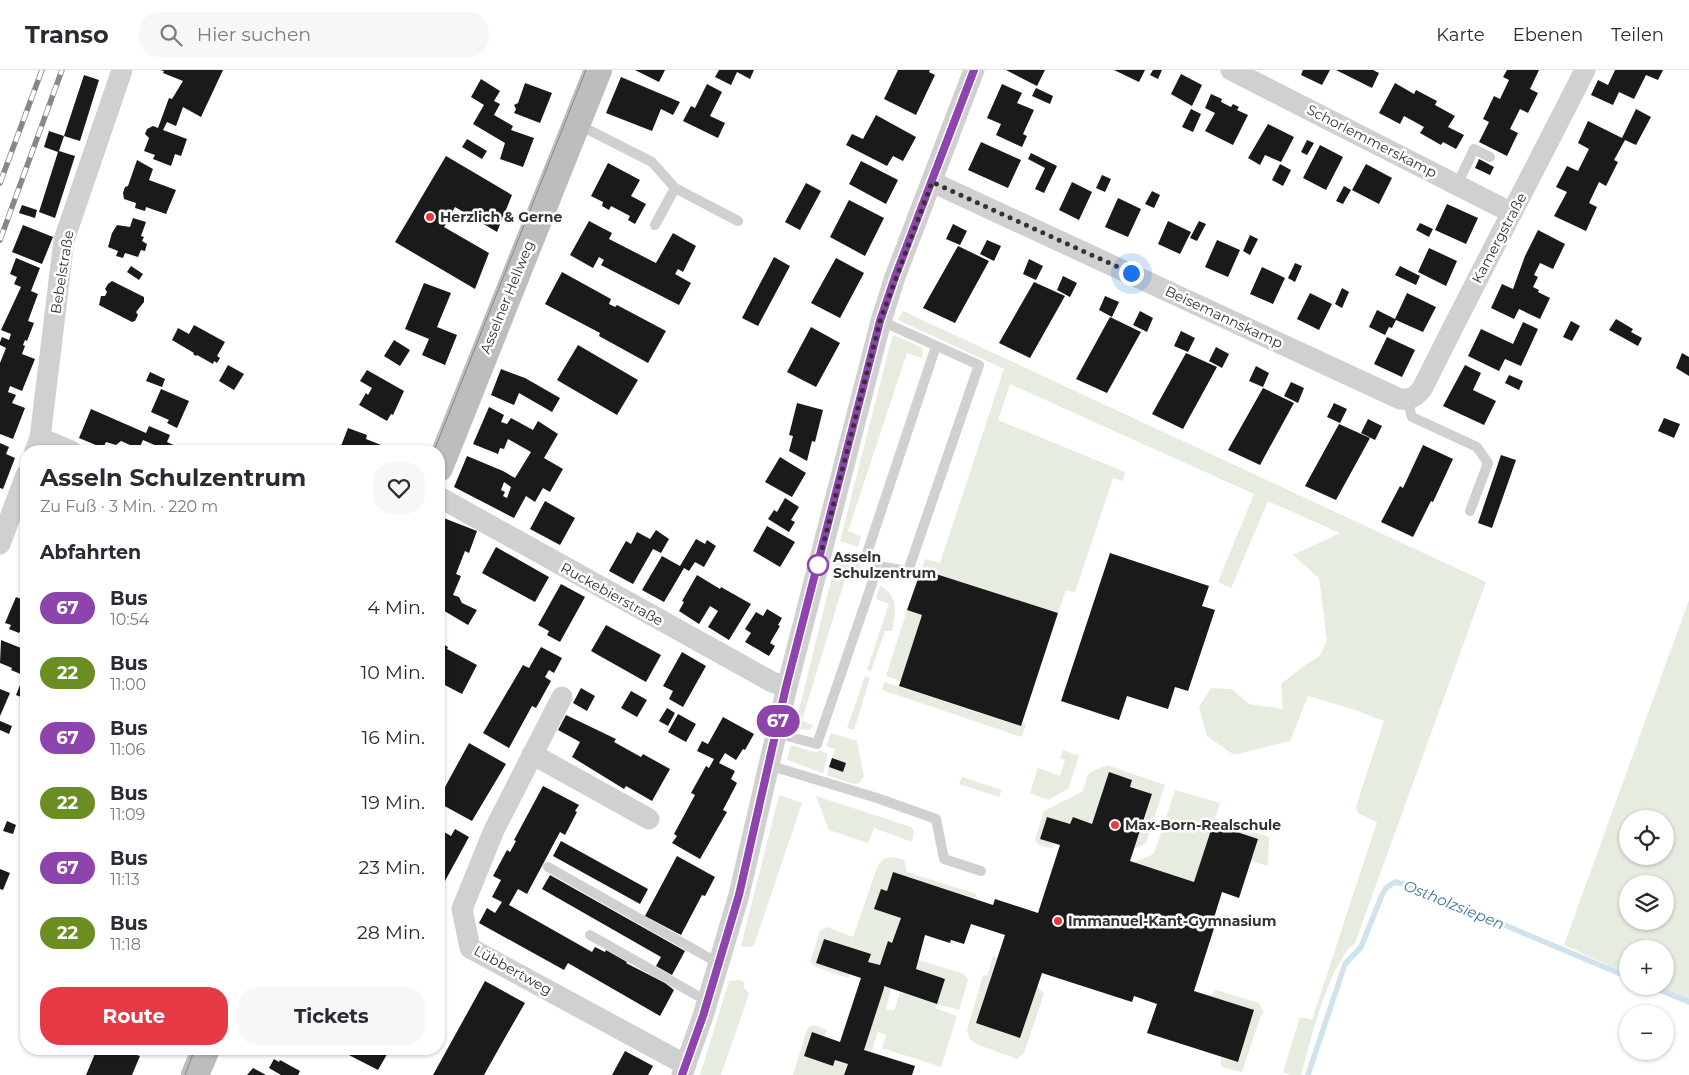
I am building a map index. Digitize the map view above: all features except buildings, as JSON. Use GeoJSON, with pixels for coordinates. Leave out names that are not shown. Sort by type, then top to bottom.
{"type":"FeatureCollection","features":[{"type":"Feature","properties":{"kind":"main road","name":"Asselner Hellweg"},"geometry":{"type":"LineString","coordinates":[[445,453],[598,70]]}},
{"type":"Feature","properties":{"kind":"main road"},"geometry":{"type":"LineString","coordinates":[[195,1075],[203,1055]]}},
{"type":"Feature","properties":{"kind":"street","name":"Bebelstraße"},"geometry":{"type":"LineString","coordinates":[[38,445],[64,240],[122,70]]}},
{"type":"Feature","properties":{"kind":"street"},"geometry":{"type":"LineString","coordinates":[[684,1070],[739,895],[786,687],[880,321],[974,70]]}},
{"type":"Feature","properties":{"kind":"street","name":"Schorlemmerskamp"},"geometry":{"type":"LineString","coordinates":[[1232,70],[1512,213]]}},
{"type":"Feature","properties":{"kind":"street","name":"Kamergstraße"},"geometry":{"type":"LineString","coordinates":[[1407,400],[1416,397],[1422,389],[1490,252],[1585,70]]}},
{"type":"Feature","properties":{"kind":"street","name":"Beisemannskamp"},"geometry":{"type":"LineString","coordinates":[[932,182],[1400,399],[1407,400]]}},
{"type":"Feature","properties":{"kind":"street"},"geometry":{"type":"LineString","coordinates":[[0,544],[20,491]]}},
{"type":"Feature","properties":{"kind":"street","name":"Ruckebierstraße"},"geometry":{"type":"LineString","coordinates":[[445,500],[755,673],[786,687]]}},
{"type":"Feature","properties":{"kind":"street","name":"Lübbertweg"},"geometry":{"type":"LineString","coordinates":[[562,697],[494,830],[462,909],[470,948],[684,1070]]}},
{"type":"Feature","properties":{"kind":"street"},"geometry":{"type":"LineString","coordinates":[[532,754],[649,819]]}},
{"type":"Feature","properties":{"kind":"lane"},"geometry":{"type":"LineString","coordinates":[[576,123],[652,162],[676,188],[738,221]]}},
{"type":"Feature","properties":{"kind":"lane"},"geometry":{"type":"LineString","coordinates":[[1457,185],[1474,149],[1490,157]]}},
{"type":"Feature","properties":{"kind":"lane"},"geometry":{"type":"LineString","coordinates":[[655,225],[676,188]]}},
{"type":"Feature","properties":{"kind":"lane"},"geometry":{"type":"LineString","coordinates":[[880,321],[980,365],[908,570],[878,566],[867,553],[936,346]]}},
{"type":"Feature","properties":{"kind":"lane"},"geometry":{"type":"LineString","coordinates":[[1407,400],[1412,417],[1477,447],[1488,463],[1470,511]]}},
{"type":"Feature","properties":{"kind":"lane"},"geometry":{"type":"LineString","coordinates":[[776,734],[817,744],[878,566]]}},
{"type":"Feature","properties":{"kind":"lane"},"geometry":{"type":"LineString","coordinates":[[768,765],[877,798],[936,819],[944,859],[981,871]]}},
{"type":"Feature","properties":{"kind":"lane"},"geometry":{"type":"LineString","coordinates":[[548,867],[718,963]]}},
{"type":"Feature","properties":{"kind":"lane"},"geometry":{"type":"LineString","coordinates":[[590,935],[707,1001]]}},
{"type":"Feature","properties":{"kind":"shaded area"},"geometry":{"type":"Polygon","coordinates":[[[903,311],[1486,582],[1355,943],[1337,967],[1329,985],[1301,1075],[1290,1075],[1283,1072],[1300,1017],[1312,1020],[1377,822],[1358,813],[1356,807],[1384,721],[1308,696],[1290,741],[1234,755],[1207,736],[1199,707],[1211,688],[1232,689],[1249,704],[1283,709],[1281,684],[1320,656],[1327,640],[1319,578],[1293,555],[1340,533],[1268,501],[1231,588],[1218,582],[1254,494],[1010,384],[998,420],[1125,472],[1123,481],[1113,478],[1075,592],[1066,590],[1058,613],[936,574],[933,581],[919,576],[925,559],[940,563],[1004,369],[898,320],[903,311]]]}},
{"type":"Feature","properties":{"kind":"shaded area"},"geometry":{"type":"Polygon","coordinates":[[[894,335],[921,347],[923,352],[921,358],[907,353],[848,531],[861,536],[858,547],[840,541],[894,335]]]}},
{"type":"Feature","properties":{"kind":"shaded area"},"geometry":{"type":"Polygon","coordinates":[[[838,552],[853,557],[865,570],[861,581],[846,576],[802,720],[813,726],[809,730],[798,729],[800,724],[796,722],[838,552]]]}},
{"type":"Feature","properties":{"kind":"shaded area"},"geometry":{"type":"Polygon","coordinates":[[[880,586],[893,599],[895,611],[892,631],[885,631],[871,671],[867,670],[889,604],[876,599],[880,586]]]}},
{"type":"Feature","properties":{"kind":"shaded area"},"geometry":{"type":"Polygon","coordinates":[[[1689,600],[1689,1000],[1674,993],[1674,940],[1619,940],[1619,970],[1564,945],[1689,600]]]}},
{"type":"Feature","properties":{"kind":"shaded area"},"geometry":{"type":"Polygon","coordinates":[[[907,610],[922,615],[901,681],[886,676],[907,610]]]}},
{"type":"Feature","properties":{"kind":"shaded area"},"geometry":{"type":"Polygon","coordinates":[[[865,676],[870,678],[854,730],[847,728],[865,676]]]}},
{"type":"Feature","properties":{"kind":"shaded area"},"geometry":{"type":"Polygon","coordinates":[[[884,682],[1020,726],[1022,723],[1026,724],[1022,737],[882,690],[884,682]]]}},
{"type":"Feature","properties":{"kind":"shaded area"},"geometry":{"type":"Polygon","coordinates":[[[831,733],[857,741],[864,776],[859,783],[853,784],[827,775],[829,767],[843,772],[846,763],[832,758],[835,749],[826,746],[831,733]]]}},
{"type":"Feature","properties":{"kind":"shaded area"},"geometry":{"type":"Polygon","coordinates":[[[791,745],[817,753],[819,750],[828,754],[823,773],[787,760],[791,745]]]}},
{"type":"Feature","properties":{"kind":"shaded area"},"geometry":{"type":"Polygon","coordinates":[[[1063,750],[1079,756],[1068,789],[1048,800],[1030,793],[1038,768],[1060,776],[1065,760],[1060,758],[1063,750]]]}},
{"type":"Feature","properties":{"kind":"shaded area"},"geometry":{"type":"Polygon","coordinates":[[[1107,765],[1165,785],[1146,843],[1134,849],[1152,795],[1130,787],[1132,780],[1109,772],[1092,824],[1073,817],[1070,824],[1040,839],[1055,844],[1052,849],[1038,844],[1035,839],[1044,811],[1082,792],[1089,773],[1107,765]]]}},
{"type":"Feature","properties":{"kind":"shaded area"},"geometry":{"type":"Polygon","coordinates":[[[962,777],[1002,790],[999,797],[959,784],[962,777]]]}},
{"type":"Feature","properties":{"kind":"shaded area"},"geometry":{"type":"Polygon","coordinates":[[[1175,790],[1220,803],[1215,819],[1269,837],[1268,866],[1251,861],[1258,839],[1194,882],[1134,862],[1154,854],[1175,790]]]}},
{"type":"Feature","properties":{"kind":"shaded area"},"geometry":{"type":"Polygon","coordinates":[[[779,795],[802,803],[754,945],[749,947],[741,946],[779,795]]]}},
{"type":"Feature","properties":{"kind":"shaded area"},"geometry":{"type":"Polygon","coordinates":[[[816,796],[911,827],[914,831],[912,842],[874,828],[868,843],[829,830],[816,796]]]}},
{"type":"Feature","properties":{"kind":"shaded area"},"geometry":{"type":"Polygon","coordinates":[[[892,857],[904,860],[907,872],[976,894],[975,899],[893,872],[887,891],[881,889],[901,918],[892,943],[888,941],[880,965],[868,962],[871,954],[824,939],[816,963],[850,974],[848,978],[816,967],[810,962],[820,931],[827,927],[853,937],[878,865],[884,859],[892,857]]]}},
{"type":"Feature","properties":{"kind":"shaded area"},"geometry":{"type":"Polygon","coordinates":[[[993,956],[997,958],[976,1023],[1020,1038],[1037,986],[1044,994],[1024,1053],[1017,1059],[976,1044],[970,1039],[967,1030],[983,975],[987,976],[993,956]]]}},
{"type":"Feature","properties":{"kind":"shaded area"},"geometry":{"type":"Polygon","coordinates":[[[919,960],[964,974],[968,980],[959,1010],[937,1004],[935,1008],[957,1016],[941,1067],[882,1048],[886,1035],[878,1032],[871,1052],[864,1050],[884,986],[891,989],[886,1009],[894,1011],[900,992],[937,1003],[945,979],[916,969],[919,960]]]}},
{"type":"Feature","properties":{"kind":"shaded area"},"geometry":{"type":"Polygon","coordinates":[[[740,980],[744,982],[744,987],[749,994],[721,1075],[700,1075],[729,981],[740,980]]]}},
{"type":"Feature","properties":{"kind":"shaded area"},"geometry":{"type":"Polygon","coordinates":[[[1216,990],[1259,1003],[1264,1013],[1261,1015],[1242,1072],[1221,1067],[1221,1057],[1238,1062],[1254,1011],[1209,996],[1216,990]]]}},
{"type":"Feature","properties":{"kind":"shaded area"},"geometry":{"type":"Polygon","coordinates":[[[813,1025],[827,1030],[825,1037],[812,1033],[804,1056],[833,1066],[835,1060],[848,1064],[844,1075],[793,1075],[807,1029],[813,1025]]]}},
{"type":"Feature","properties":{"kind":"waterway","name":"Ostholzsiepen"},"geometry":{"type":"LineString","coordinates":[[1308,1075],[1345,964],[1361,947],[1382,895],[1386,888],[1395,882],[1414,887],[1619,973]]}},
{"type":"Feature","properties":{"kind":"waterway","name":"Ostholzsiepen"},"geometry":{"type":"LineString","coordinates":[[1672,995],[1689,1002]]}},
{"type":"Feature","properties":{"kind":"tram line"},"geometry":{"type":"LineString","coordinates":[[436,445],[586,70]]}},
{"type":"Feature","properties":{"kind":"tram line"},"geometry":{"type":"LineString","coordinates":[[185,1075],[193,1055]]}},
{"type":"Feature","properties":{"kind":"railway"},"geometry":{"type":"LineString","coordinates":[[0,183],[42,70]]}},
{"type":"Feature","properties":{"kind":"railway"},"geometry":{"type":"LineString","coordinates":[[0,240],[62,70]]}},
{"type":"Feature","properties":{"kind":"bus line","name":"67"},"geometry":{"type":"LineString","coordinates":[[682,1075],[703,1016],[739,895],[786,687],[880,321],[974,70]]}},
{"type":"Feature","properties":{"kind":"place","name":"Herzlich & Gerne"},"geometry":{"type":"Point","coordinates":[430,217]}},
{"type":"Feature","properties":{"kind":"place","name":"Asseln Schulzentrum"},"geometry":{"type":"Point","coordinates":[818,565]}},
{"type":"Feature","properties":{"kind":"place","name":"Max-Born-Realschule"},"geometry":{"type":"Point","coordinates":[1115,825]}},
{"type":"Feature","properties":{"kind":"place","name":"Immanuel-Kant-Gymnasium"},"geometry":{"type":"Point","coordinates":[1058,921]}},
{"type":"Feature","properties":{"kind":"route"},"geometry":{"type":"LineString","coordinates":[[818,565],[880,321],[932,182],[1131,273]]}}]}
